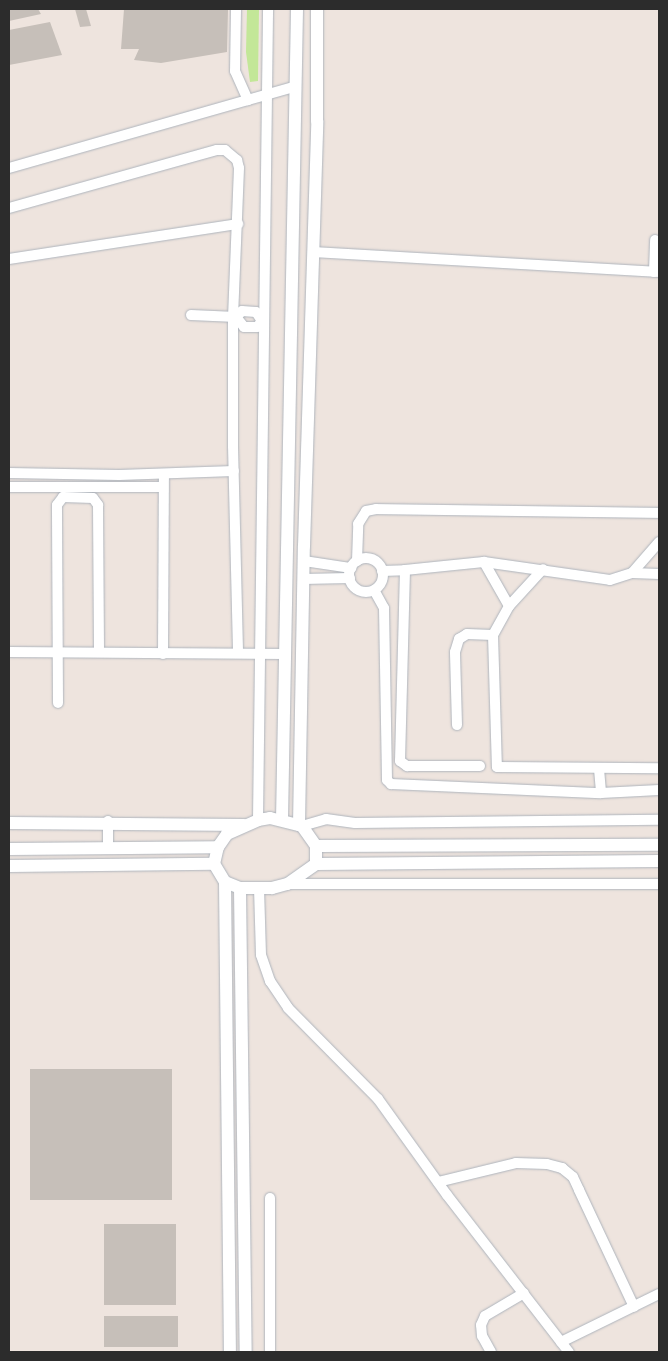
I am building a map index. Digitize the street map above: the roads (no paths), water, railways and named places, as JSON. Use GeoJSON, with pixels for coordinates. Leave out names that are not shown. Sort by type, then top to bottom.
{"type":"FeatureCollection","features":[{"type":"Feature","properties":{"kind":"street"},"geometry":{"type":"LineString","coordinates":[[236,9],[235,71],[248,100]]}},
{"type":"Feature","properties":{"kind":"street"},"geometry":{"type":"LineString","coordinates":[[258,820],[265,95],[268,9]]}},
{"type":"Feature","properties":{"kind":"street"},"geometry":{"type":"LineString","coordinates":[[282,820],[297,9]]}},
{"type":"Feature","properties":{"kind":"street"},"geometry":{"type":"LineString","coordinates":[[316,864],[316,846],[301,825],[304,561],[313,252],[317,9]]}},
{"type":"Feature","properties":{"kind":"street"},"geometry":{"type":"LineString","coordinates":[[9,168],[296,86]]}},
{"type":"Feature","properties":{"kind":"street"},"geometry":{"type":"LineString","coordinates":[[9,208],[225,150],[237,160],[239,168],[235,317],[234,471],[238,653]]}},
{"type":"Feature","properties":{"kind":"street"},"geometry":{"type":"LineString","coordinates":[[9,259],[238,224]]}},
{"type":"Feature","properties":{"kind":"street"},"geometry":{"type":"LineString","coordinates":[[313,252],[657,272],[655,240]]}},
{"type":"Feature","properties":{"kind":"street"},"geometry":{"type":"LineString","coordinates":[[191,315],[235,317],[242,311],[256,312],[263,321]]}},
{"type":"Feature","properties":{"kind":"street"},"geometry":{"type":"LineString","coordinates":[[235,317],[244,327],[257,327],[263,321]]}},
{"type":"Feature","properties":{"kind":"street"},"geometry":{"type":"LineString","coordinates":[[291,358],[310,361]]}},
{"type":"Feature","properties":{"kind":"street"},"geometry":{"type":"LineString","coordinates":[[9,473],[164,474],[234,471]]}},
{"type":"Feature","properties":{"kind":"street"},"geometry":{"type":"LineString","coordinates":[[163,654],[164,474]]}},
{"type":"Feature","properties":{"kind":"street"},"geometry":{"type":"LineString","coordinates":[[9,487],[163,487]]}},
{"type":"Feature","properties":{"kind":"street"},"geometry":{"type":"LineString","coordinates":[[58,703],[57,506],[63,497],[93,498],[98,505],[99,652]]}},
{"type":"Feature","properties":{"kind":"street"},"geometry":{"type":"LineString","coordinates":[[304,579],[352,569],[372,560],[382,572],[381,582],[374,590],[358,590],[352,569],[358,524],[366,512],[376,509],[659,513]]}},
{"type":"Feature","properties":{"kind":"street"},"geometry":{"type":"LineString","coordinates":[[632,573],[659,542]]}},
{"type":"Feature","properties":{"kind":"street"},"geometry":{"type":"LineString","coordinates":[[304,561],[352,569]]}},
{"type":"Feature","properties":{"kind":"street"},"geometry":{"type":"LineString","coordinates":[[382,572],[484,562],[610,580],[632,573],[659,574]]}},
{"type":"Feature","properties":{"kind":"street"},"geometry":{"type":"LineString","coordinates":[[484,562],[508,606]]}},
{"type":"Feature","properties":{"kind":"street"},"geometry":{"type":"LineString","coordinates":[[543,569],[508,606],[493,635],[497,767],[659,768]]}},
{"type":"Feature","properties":{"kind":"street"},"geometry":{"type":"LineString","coordinates":[[405,570],[400,761],[407,766],[480,766]]}},
{"type":"Feature","properties":{"kind":"street"},"geometry":{"type":"LineString","coordinates":[[374,590],[384,608],[389,782],[601,793],[659,790]]}},
{"type":"Feature","properties":{"kind":"street"},"geometry":{"type":"LineString","coordinates":[[458,726],[457,644],[468,634],[493,635]]}},
{"type":"Feature","properties":{"kind":"street"},"geometry":{"type":"LineString","coordinates":[[9,652],[285,654]]}},
{"type":"Feature","properties":{"kind":"street"},"geometry":{"type":"LineString","coordinates":[[599,769],[601,793]]}},
{"type":"Feature","properties":{"kind":"street"},"geometry":{"type":"LineString","coordinates":[[230,1352],[225,882],[214,864],[218,847],[227,834],[258,820],[282,820],[301,825],[326,819],[355,824],[659,820]]}},
{"type":"Feature","properties":{"kind":"street"},"geometry":{"type":"LineString","coordinates":[[9,822],[108,821],[245,825]]}},
{"type":"Feature","properties":{"kind":"street"},"geometry":{"type":"LineString","coordinates":[[108,821],[108,848]]}},
{"type":"Feature","properties":{"kind":"street"},"geometry":{"type":"LineString","coordinates":[[316,846],[659,845]]}},
{"type":"Feature","properties":{"kind":"street"},"geometry":{"type":"LineString","coordinates":[[9,849],[218,847]]}},
{"type":"Feature","properties":{"kind":"street"},"geometry":{"type":"LineString","coordinates":[[287,884],[316,864],[659,861]]}},
{"type":"Feature","properties":{"kind":"street"},"geometry":{"type":"LineString","coordinates":[[9,866],[214,864]]}},
{"type":"Feature","properties":{"kind":"street"},"geometry":{"type":"LineString","coordinates":[[225,882],[240,888],[259,888],[287,884],[659,884]]}},
{"type":"Feature","properties":{"kind":"street"},"geometry":{"type":"LineString","coordinates":[[240,888],[246,1352]]}},
{"type":"Feature","properties":{"kind":"street"},"geometry":{"type":"LineString","coordinates":[[259,888],[261,955],[270,981],[288,1008],[378,1099],[438,1182],[568,1352]]}},
{"type":"Feature","properties":{"kind":"street"},"geometry":{"type":"LineString","coordinates":[[438,1182],[516,1164],[547,1164],[562,1168],[572,1177],[580,1190],[634,1307]]}},
{"type":"Feature","properties":{"kind":"street"},"geometry":{"type":"LineString","coordinates":[[270,1198],[270,1352]]}},
{"type":"Feature","properties":{"kind":"street"},"geometry":{"type":"LineString","coordinates":[[491,1352],[482,1336],[481,1325],[485,1316],[524,1294]]}},
{"type":"Feature","properties":{"kind":"street"},"geometry":{"type":"LineString","coordinates":[[561,1342],[659,1294]]}}]}
